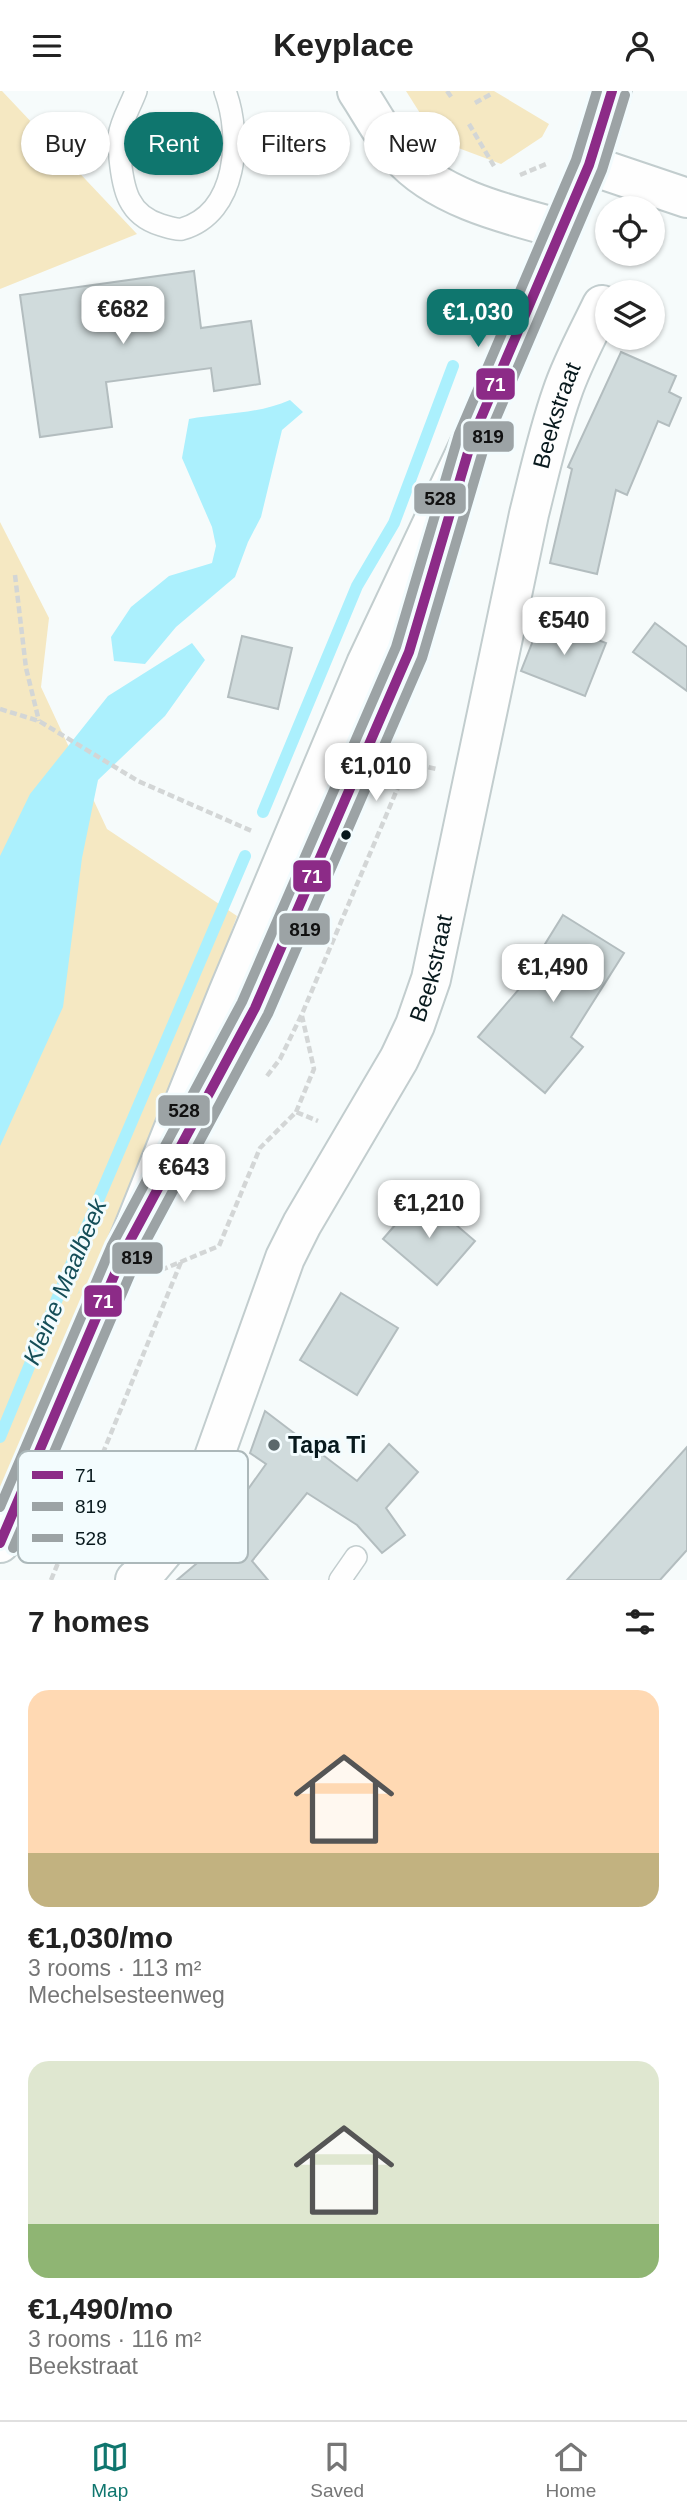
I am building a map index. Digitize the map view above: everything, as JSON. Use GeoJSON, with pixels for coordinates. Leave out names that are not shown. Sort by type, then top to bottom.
{"type":"FeatureCollection","features":[{"type":"Feature","properties":{"kind":"street"},"geometry":{"type":"LineString","coordinates":[[357,91],[400,155],[420,173],[443,188],[503,213],[561,229]]}},
{"type":"Feature","properties":{"kind":"street"},"geometry":{"type":"LineString","coordinates":[[40,1451],[125,1250],[255,1008],[292,849],[410,652],[472,439],[589,165],[612,91]]}},
{"type":"Feature","properties":{"kind":"street"},"geometry":{"type":"LineString","coordinates":[[589,165],[687,198]]}},
{"type":"Feature","properties":{"kind":"street","name":"Beekstraat"},"geometry":{"type":"LineString","coordinates":[[216,1451],[285,1258],[410,1036],[431,979],[535,489],[562,394],[595,319]]}},
{"type":"Feature","properties":{"kind":"street"},"geometry":{"type":"LineString","coordinates":[[0,1543],[18,1501]]}},
{"type":"Feature","properties":{"kind":"street","name":"Beekstraat"},"geometry":{"type":"LineString","coordinates":[[135,1580],[154,1563]]}},
{"type":"Feature","properties":{"kind":"lane"},"geometry":{"type":"LineString","coordinates":[[136,91],[118,137],[123,183],[129,201],[147,221],[179,230],[201,221],[219,200],[234,161],[231,107],[225,91]]}},
{"type":"Feature","properties":{"kind":"lane"},"geometry":{"type":"LineString","coordinates":[[340,1580],[356,1557]]}},
{"type":"Feature","properties":{"kind":"path"},"geometry":{"type":"LineString","coordinates":[[447,91],[452,98]]}},
{"type":"Feature","properties":{"kind":"path"},"geometry":{"type":"LineString","coordinates":[[475,103],[491,94]]}},
{"type":"Feature","properties":{"kind":"path"},"geometry":{"type":"LineString","coordinates":[[469,124],[495,169]]}},
{"type":"Feature","properties":{"kind":"path"},"geometry":{"type":"LineString","coordinates":[[514,177],[526,174],[542,163],[589,165]]}},
{"type":"Feature","properties":{"kind":"path"},"geometry":{"type":"LineString","coordinates":[[15,575],[26,668],[39,721]]}},
{"type":"Feature","properties":{"kind":"path"},"geometry":{"type":"LineString","coordinates":[[0,709],[39,721],[138,781],[292,849]]}},
{"type":"Feature","properties":{"kind":"path"},"geometry":{"type":"LineString","coordinates":[[396,760],[446,771]]}},
{"type":"Feature","properties":{"kind":"path"},"geometry":{"type":"LineString","coordinates":[[107,1294],[219,1246],[260,1148],[296,1112],[314,1069],[299,1002]]}},
{"type":"Feature","properties":{"kind":"path"},"geometry":{"type":"LineString","coordinates":[[296,1112],[354,1135]]}},
{"type":"Feature","properties":{"kind":"path"},"geometry":{"type":"LineString","coordinates":[[104,1451],[181,1262]]}},
{"type":"Feature","properties":{"kind":"path"},"geometry":{"type":"LineString","coordinates":[[51,1580],[58,1563]]}},
{"type":"Feature","properties":{"kind":"shaded area"},"geometry":{"type":"Polygon","coordinates":[[[2,91],[22,112],[21,175],[81,175],[137,234],[0,289],[2,91]]]}},
{"type":"Feature","properties":{"kind":"shaded area"},"geometry":{"type":"Polygon","coordinates":[[[406,91],[494,91],[549,124],[542,137],[501,164],[460,149],[460,112],[419,112],[406,91]]]}},
{"type":"Feature","properties":{"kind":"shaded area"},"geometry":{"type":"Polygon","coordinates":[[[0,522],[49,618],[41,687],[107,829],[237,916],[153,1146],[22,1451],[18,1451],[18,1461],[0,1503],[0,522]]]}},
{"type":"Feature","properties":{"kind":"water"},"geometry":{"type":"Polygon","coordinates":[[[290,400],[303,412],[282,430],[261,517],[235,577],[176,627],[145,664],[114,661],[111,637],[131,607],[169,576],[212,563],[216,546],[212,527],[182,458],[189,419],[253,411],[290,400]]]}},
{"type":"Feature","properties":{"kind":"water"},"geometry":{"type":"Polygon","coordinates":[[[192,643],[205,660],[165,716],[98,780],[82,858],[63,1007],[0,1146],[0,856],[30,794],[108,696],[192,643]]]}},
{"type":"Feature","properties":{"kind":"building"},"geometry":{"type":"Polygon","coordinates":[[[194,271],[201,328],[251,321],[260,384],[214,391],[211,368],[106,382],[112,427],[40,437],[20,295],[194,271]]]}},
{"type":"Feature","properties":{"kind":"building"},"geometry":{"type":"Polygon","coordinates":[[[621,352],[676,376],[669,392],[681,398],[669,426],[658,421],[627,495],[616,490],[597,574],[550,563],[572,469],[568,467],[621,352]]]}},
{"type":"Feature","properties":{"kind":"building"},"geometry":{"type":"Polygon","coordinates":[[[542,618],[606,643],[585,696],[521,671],[542,618]]]}},
{"type":"Feature","properties":{"kind":"building"},"geometry":{"type":"Polygon","coordinates":[[[655,623],[687,647],[687,691],[633,652],[655,623]]]}},
{"type":"Feature","properties":{"kind":"building"},"geometry":{"type":"Polygon","coordinates":[[[242,636],[292,648],[278,709],[228,697],[242,636]]]}},
{"type":"Feature","properties":{"kind":"building"},"geometry":{"type":"Polygon","coordinates":[[[563,915],[624,953],[571,1037],[583,1047],[545,1093],[478,1037],[543,961],[537,957],[563,915]]]}},
{"type":"Feature","properties":{"kind":"building"},"geometry":{"type":"Polygon","coordinates":[[[421,1195],[475,1241],[437,1285],[383,1239],[421,1195]]]}},
{"type":"Feature","properties":{"kind":"building"},"geometry":{"type":"Polygon","coordinates":[[[341,1293],[398,1328],[357,1395],[300,1360],[341,1293]]]}},
{"type":"Feature","properties":{"kind":"building"},"geometry":{"type":"Polygon","coordinates":[[[265,1411],[357,1481],[389,1444],[418,1472],[386,1508],[405,1535],[382,1553],[357,1525],[307,1493],[252,1561],[268,1580],[177,1580],[197,1563],[248,1563],[248,1489],[266,1464],[250,1453],[265,1411]]]}},
{"type":"Feature","properties":{"kind":"building"},"geometry":{"type":"Polygon","coordinates":[[[687,1447],[687,1550],[660,1580],[567,1580],[687,1447]]]}},
{"type":"Feature","properties":{"kind":"waterway","name":"Kleine Maalbeek"},"geometry":{"type":"LineString","coordinates":[[263,812],[357,586],[394,523],[453,366]]}},
{"type":"Feature","properties":{"kind":"waterway","name":"Kleine Maalbeek"},"geometry":{"type":"LineString","coordinates":[[0,1437],[245,856]]}},
{"type":"Feature","properties":{"kind":"transit line","name":"528"},"geometry":{"type":"LineString","coordinates":[[24,1451],[112,1245],[242,1002],[396,647],[459,434],[576,160],[597,91]]}},
{"type":"Feature","properties":{"kind":"transit line","name":"71"},"geometry":{"type":"LineString","coordinates":[[39,1451],[125,1250],[255,1008],[409,652],[472,439],[589,165],[612,91]]}},
{"type":"Feature","properties":{"kind":"transit line","name":"819"},"geometry":{"type":"LineString","coordinates":[[55,1451],[138,1256],[268,1014],[422,658],[485,444],[602,170],[625,95]]}},
{"type":"Feature","properties":{"kind":"transit line","name":"528"},"geometry":{"type":"LineString","coordinates":[[0,1507],[18,1465]]}},
{"type":"Feature","properties":{"kind":"transit line","name":"71"},"geometry":{"type":"LineString","coordinates":[[0,1543],[18,1501]]}},
{"type":"Feature","properties":{"kind":"transit line","name":"819"},"geometry":{"type":"LineString","coordinates":[[13,1548],[18,1536]]}},
{"type":"Feature","properties":{"kind":"place","name":"Tapa Ti"},"geometry":{"type":"Point","coordinates":[274,1445]}}]}
